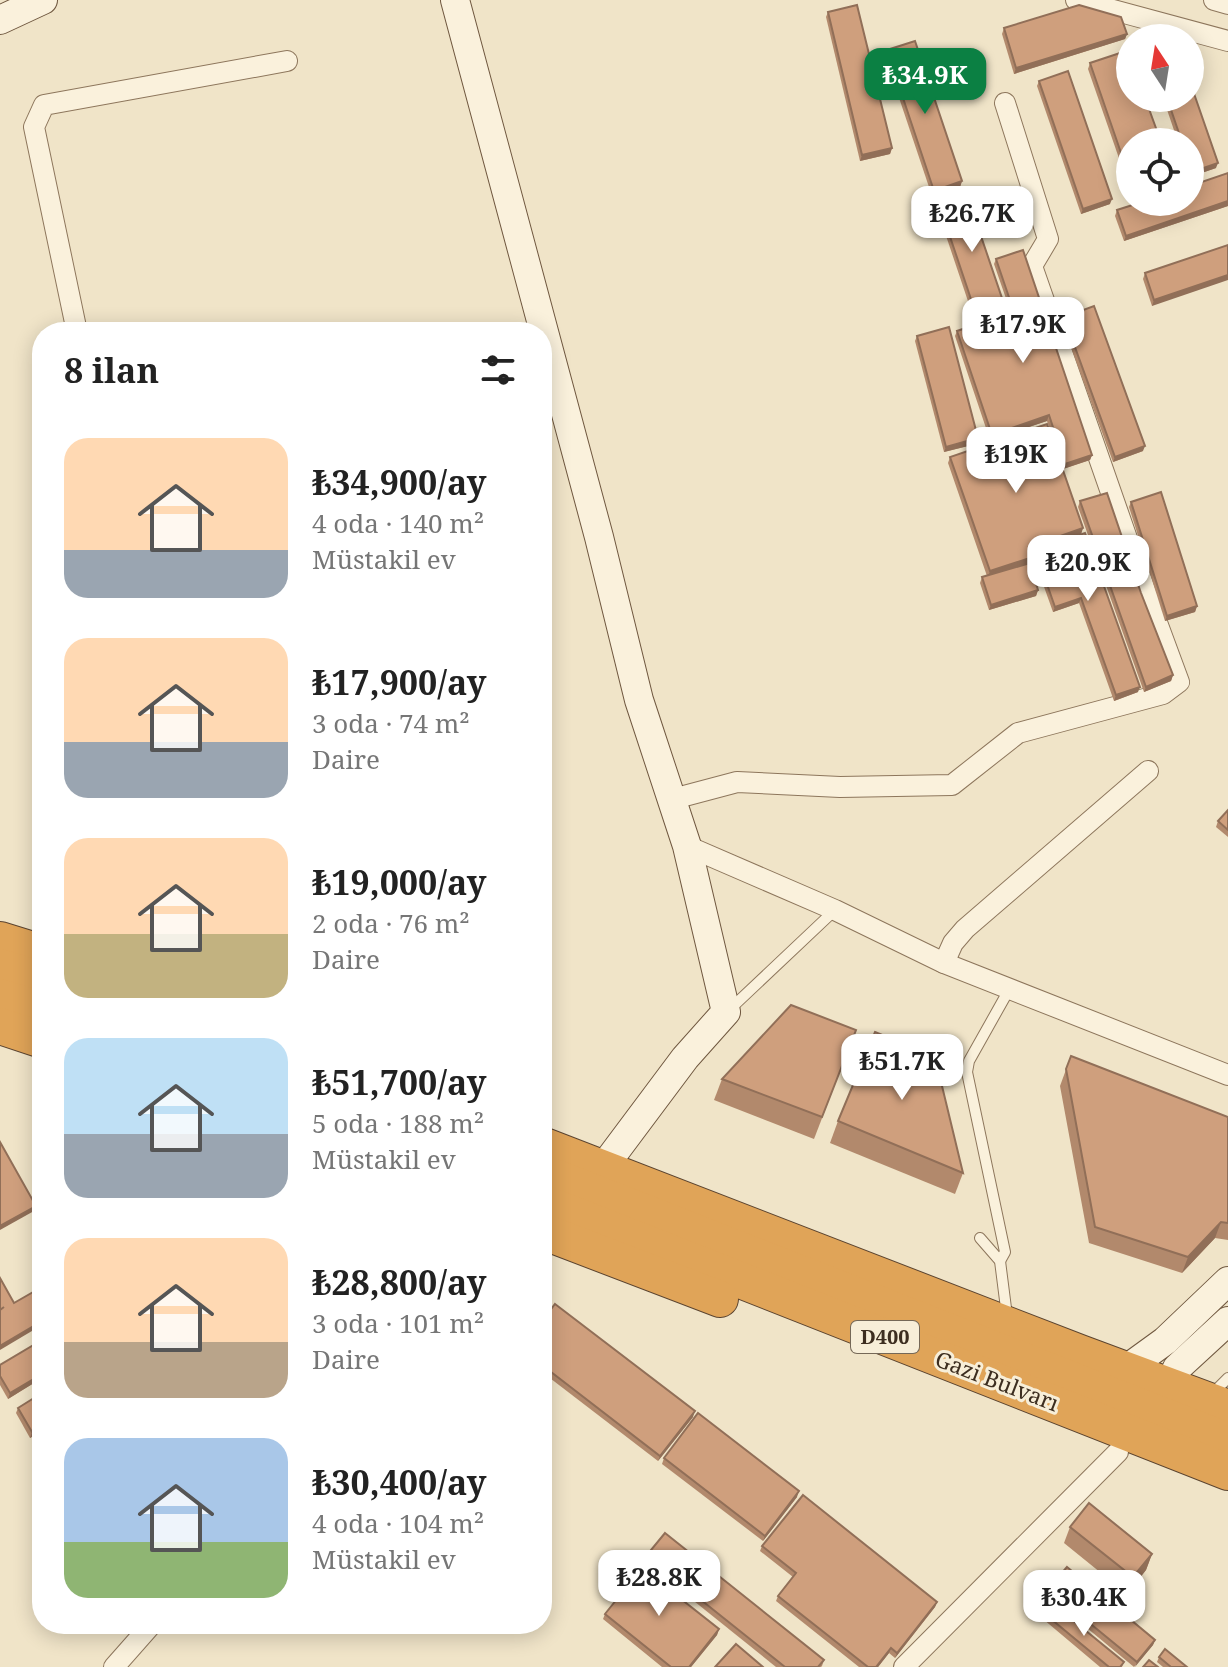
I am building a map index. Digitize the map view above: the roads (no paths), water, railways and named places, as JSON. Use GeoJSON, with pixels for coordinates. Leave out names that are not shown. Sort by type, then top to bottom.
{"type":"FeatureCollection","features":[{"type":"Feature","properties":{"kind":"highway"},"geometry":{"type":"LineString","coordinates":[[0,940],[32,950]]}},
{"type":"Feature","properties":{"kind":"highway"},"geometry":{"type":"LineString","coordinates":[[0,967],[32,977]]}},
{"type":"Feature","properties":{"kind":"highway"},"geometry":{"type":"LineString","coordinates":[[0,997],[32,1007]]}},
{"type":"Feature","properties":{"kind":"highway"},"geometry":{"type":"LineString","coordinates":[[0,1026],[32,1037]]}},
{"type":"Feature","properties":{"kind":"highway"},"geometry":{"type":"LineString","coordinates":[[552,1149],[1125,1370],[1169,1386],[1221,1395]]}},
{"type":"Feature","properties":{"kind":"highway","name":"Gazi Bulvarı"},"geometry":{"type":"LineString","coordinates":[[552,1176],[1228,1441]]}},
{"type":"Feature","properties":{"kind":"highway"},"geometry":{"type":"LineString","coordinates":[[552,1223],[1228,1495]]}},
{"type":"Feature","properties":{"kind":"highway","name":"Gazi Bulvarı"},"geometry":{"type":"LineString","coordinates":[[552,1223],[1228,1472]]}},
{"type":"Feature","properties":{"kind":"main road"},"geometry":{"type":"LineString","coordinates":[[0,20],[43,0]]}},
{"type":"Feature","properties":{"kind":"main road"},"geometry":{"type":"LineString","coordinates":[[455,0],[541,322]]}},
{"type":"Feature","properties":{"kind":"main road"},"geometry":{"type":"LineString","coordinates":[[552,362],[639,700],[687,846],[726,1012],[685,1058],[602,1169]]}},
{"type":"Feature","properties":{"kind":"main road"},"geometry":{"type":"LineString","coordinates":[[1125,1370],[1165,1341],[1228,1281]]}},
{"type":"Feature","properties":{"kind":"main road"},"geometry":{"type":"LineString","coordinates":[[1169,1386],[1177,1368],[1228,1321]]}},
{"type":"Feature","properties":{"kind":"street"},"geometry":{"type":"LineString","coordinates":[[1076,0],[1228,41]]}},
{"type":"Feature","properties":{"kind":"street"},"geometry":{"type":"LineString","coordinates":[[1214,0],[1228,4]]}},
{"type":"Feature","properties":{"kind":"street"},"geometry":{"type":"LineString","coordinates":[[75,322],[34,127],[44,105],[287,61]]}},
{"type":"Feature","properties":{"kind":"street"},"geometry":{"type":"LineString","coordinates":[[673,799],[737,782],[840,787],[952,785],[1018,733],[1163,694],[1179,682],[1032,266],[1048,239],[1005,103]]}},
{"type":"Feature","properties":{"kind":"street"},"geometry":{"type":"LineString","coordinates":[[944,963],[953,943],[965,929],[1148,771]]}},
{"type":"Feature","properties":{"kind":"street"},"geometry":{"type":"LineString","coordinates":[[687,846],[835,910],[944,963],[1228,1075]]}},
{"type":"Feature","properties":{"kind":"street"},"geometry":{"type":"LineString","coordinates":[[904,1667],[1118,1452]]}},
{"type":"Feature","properties":{"kind":"street"},"geometry":{"type":"LineString","coordinates":[[114,1667],[143,1634]]}},
{"type":"Feature","properties":{"kind":"lane"},"geometry":{"type":"LineString","coordinates":[[726,1012],[835,910]]}},
{"type":"Feature","properties":{"kind":"lane"},"geometry":{"type":"LineString","coordinates":[[1000,1261],[1005,1252],[967,1072],[969,1061],[1010,988]]}},
{"type":"Feature","properties":{"kind":"lane"},"geometry":{"type":"LineString","coordinates":[[980,1238],[1000,1261],[1008,1326]]}}]}
